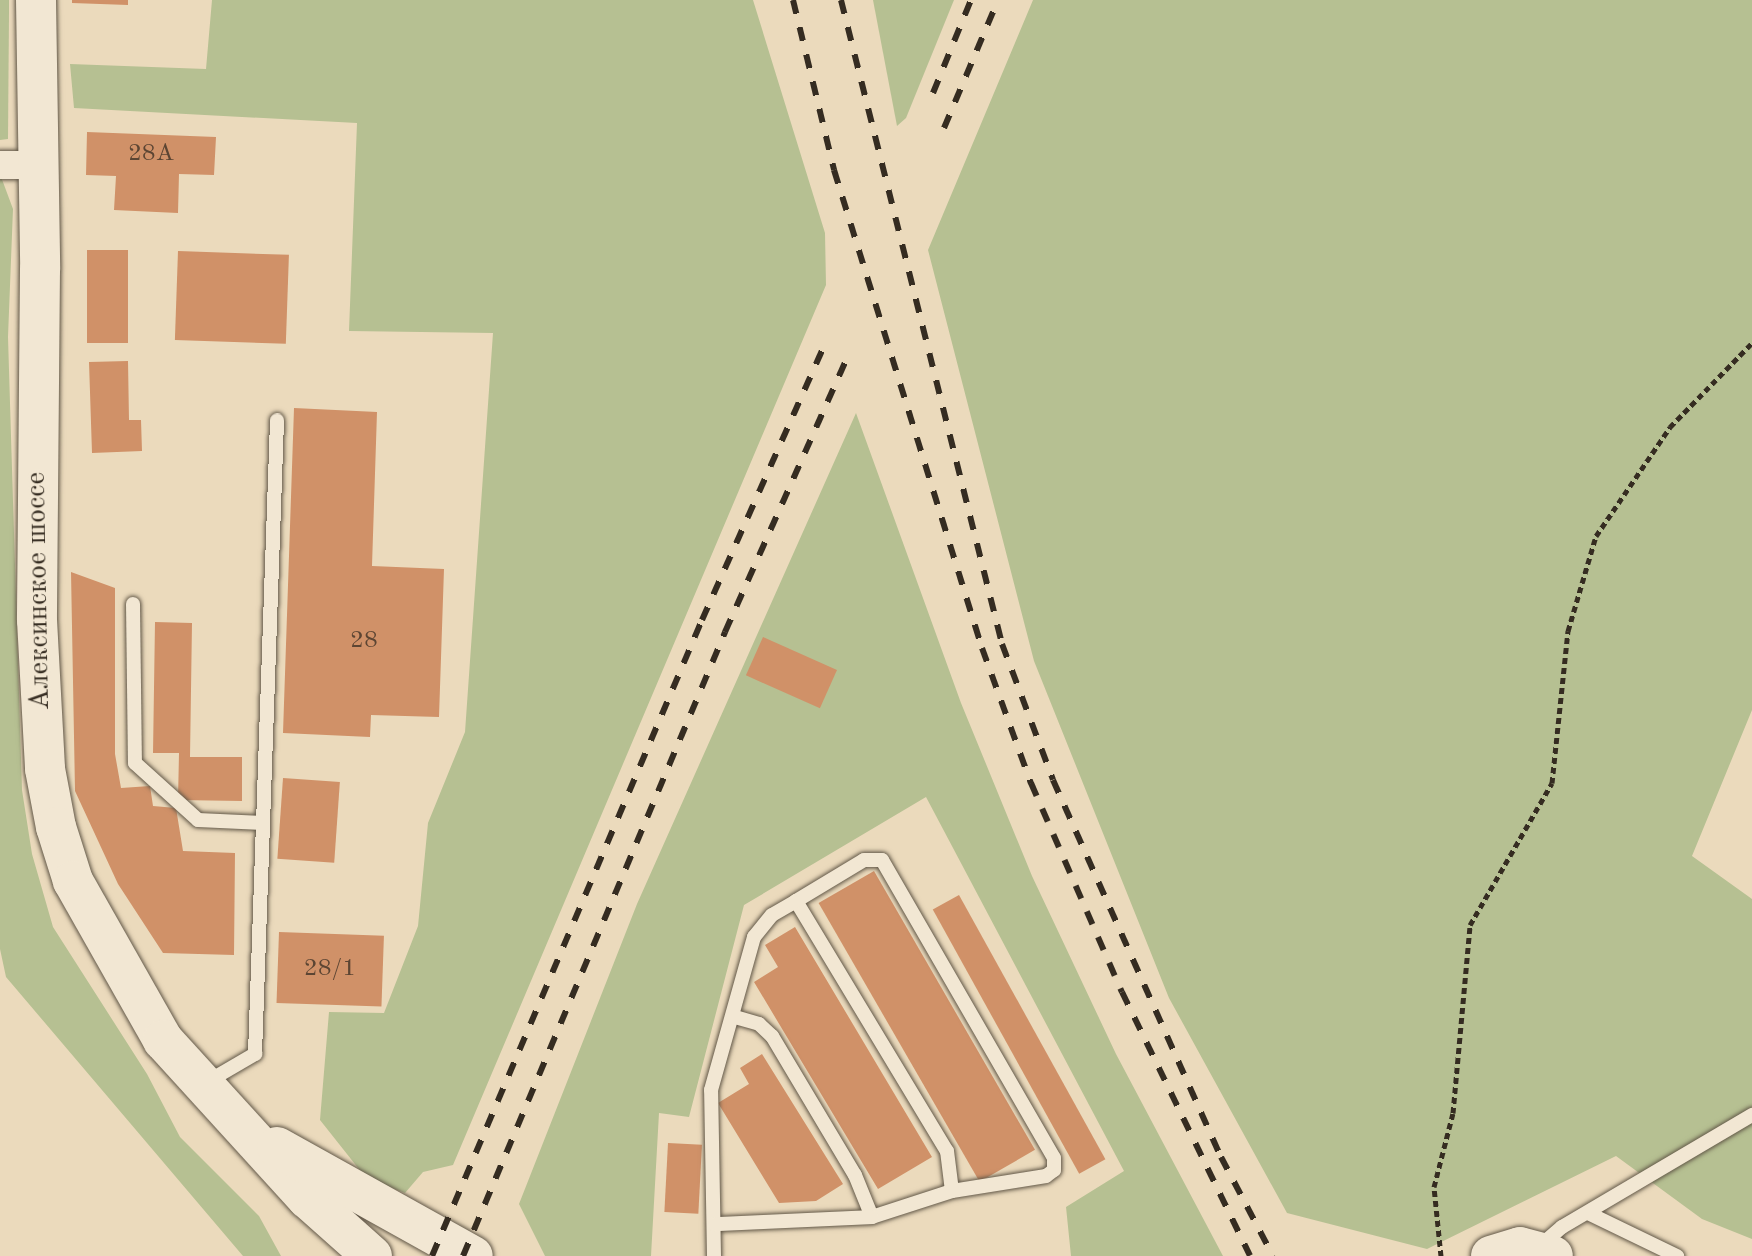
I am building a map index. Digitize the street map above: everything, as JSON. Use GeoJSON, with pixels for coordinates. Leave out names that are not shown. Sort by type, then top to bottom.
{"type":"FeatureCollection","features":[{"type":"Feature","properties":{"kind":"main road","name":"Алексинское шоссе"},"geometry":{"type":"LineString","coordinates":[[36,0],[19,165],[45,769],[73,881],[163,1040],[307,1198],[372,1256]]}},
{"type":"Feature","properties":{"kind":"main road","name":"Алексинское шоссе"},"geometry":{"type":"LineString","coordinates":[[241,1125],[364,1199],[473,1256]]}},
{"type":"Feature","properties":{"kind":"main road"},"geometry":{"type":"LineString","coordinates":[[1491,1256],[1520,1247],[1545,1253]]}},
{"type":"Feature","properties":{"kind":"lane"},"geometry":{"type":"LineString","coordinates":[[203,1084],[255,1054],[277,420]]}},
{"type":"Feature","properties":{"kind":"lane"},"geometry":{"type":"LineString","coordinates":[[133,604],[135,763],[198,820],[263,823]]}},
{"type":"Feature","properties":{"kind":"lane"},"geometry":{"type":"LineString","coordinates":[[714,1256],[711,1090],[735,1017],[754,937],[772,915],[864,860],[885,862],[1054,1158],[1054,1170],[1046,1176],[952,1191],[872,1217],[715,1224]]}},
{"type":"Feature","properties":{"kind":"lane"},"geometry":{"type":"LineString","coordinates":[[796,901],[947,1151],[952,1191]]}},
{"type":"Feature","properties":{"kind":"lane"},"geometry":{"type":"LineString","coordinates":[[735,1017],[759,1024],[772,1036],[855,1175],[872,1217]]}},
{"type":"Feature","properties":{"kind":"lane"},"geometry":{"type":"LineString","coordinates":[[1545,1253],[1562,1227],[1590,1214],[1752,1115]]}},
{"type":"Feature","properties":{"kind":"lane"},"geometry":{"type":"LineString","coordinates":[[1590,1214],[1677,1256]]}},
{"type":"Feature","properties":{"kind":"path"},"geometry":{"type":"LineString","coordinates":[[1441,1256],[1434,1187],[1453,1113],[1470,925],[1552,783],[1568,631],[1596,536],[1670,427],[1752,343]]}},
{"type":"Feature","properties":{"kind":"green space"},"geometry":{"type":"Polygon","coordinates":[[[0,0],[9,0],[9,10],[8,139],[0,140],[0,0]]]}},
{"type":"Feature","properties":{"kind":"green space"},"geometry":{"type":"Polygon","coordinates":[[[212,0],[753,0],[825,233],[826,285],[453,1165],[423,1172],[405,1193],[366,1178],[320,1120],[329,1012],[384,1013],[418,926],[428,823],[465,732],[493,333],[349,331],[357,123],[74,108],[70,64],[206,69],[212,0]]]}},
{"type":"Feature","properties":{"kind":"green space"},"geometry":{"type":"Polygon","coordinates":[[[873,0],[954,0],[906,118],[897,126],[873,0]]]}},
{"type":"Feature","properties":{"kind":"green space"},"geometry":{"type":"Polygon","coordinates":[[[1033,0],[1752,0],[1752,710],[1692,856],[1752,899],[1752,1239],[1702,1219],[1616,1156],[1427,1249],[1287,1213],[1169,998],[1034,661],[928,250],[1033,0]]]}},
{"type":"Feature","properties":{"kind":"green space"},"geometry":{"type":"Polygon","coordinates":[[[0,174],[13,209],[8,337],[22,790],[32,854],[53,927],[147,1074],[180,1137],[259,1216],[281,1256],[243,1256],[6,977],[0,949],[0,174]]]}},
{"type":"Feature","properties":{"kind":"green space"},"geometry":{"type":"Polygon","coordinates":[[[856,413],[961,703],[1032,876],[1116,1054],[1223,1256],[1071,1256],[1066,1207],[1124,1171],[926,797],[744,905],[689,1117],[659,1113],[651,1256],[545,1256],[519,1204],[637,904],[856,413]]]}},
{"type":"Feature","properties":{"kind":"building"},"geometry":{"type":"Polygon","coordinates":[[[72,0],[128,0],[128,5],[72,3],[72,0]]]}},
{"type":"Feature","properties":{"kind":"building"},"geometry":{"type":"Polygon","coordinates":[[[87,132],[216,137],[214,175],[179,174],[178,213],[114,210],[116,176],[86,175],[87,132]]]}},
{"type":"Feature","properties":{"kind":"building"},"geometry":{"type":"Polygon","coordinates":[[[87,250],[128,250],[128,343],[87,343],[87,250]]]}},
{"type":"Feature","properties":{"kind":"building"},"geometry":{"type":"Polygon","coordinates":[[[178,251],[289,255],[286,344],[175,340],[178,251]]]}},
{"type":"Feature","properties":{"kind":"building"},"geometry":{"type":"Polygon","coordinates":[[[128,361],[129,420],[141,420],[142,451],[92,453],[89,362],[128,361]]]}},
{"type":"Feature","properties":{"kind":"building"},"geometry":{"type":"Polygon","coordinates":[[[294,408],[377,412],[372,566],[444,569],[439,717],[371,715],[370,737],[283,733],[294,408]]]}},
{"type":"Feature","properties":{"kind":"building"},"geometry":{"type":"Polygon","coordinates":[[[71,572],[115,588],[115,754],[121,788],[150,786],[153,806],[176,808],[183,851],[235,853],[234,955],[163,953],[118,884],[75,791],[71,572]]]}},
{"type":"Feature","properties":{"kind":"building"},"geometry":{"type":"Polygon","coordinates":[[[155,622],[192,623],[190,757],[242,757],[242,801],[178,800],[179,753],[153,753],[155,622]]]}},
{"type":"Feature","properties":{"kind":"building"},"geometry":{"type":"Polygon","coordinates":[[[763,637],[837,670],[820,708],[746,675],[763,637]]]}},
{"type":"Feature","properties":{"kind":"building"},"geometry":{"type":"Polygon","coordinates":[[[283,778],[340,782],[334,863],[277,859],[283,778]]]}},
{"type":"Feature","properties":{"kind":"building"},"geometry":{"type":"Polygon","coordinates":[[[874,871],[1035,1150],[980,1182],[819,903],[874,871]]]}},
{"type":"Feature","properties":{"kind":"building"},"geometry":{"type":"Polygon","coordinates":[[[959,895],[1105,1159],[1079,1174],[933,910],[959,895]]]}},
{"type":"Feature","properties":{"kind":"building"},"geometry":{"type":"Polygon","coordinates":[[[795,927],[932,1157],[878,1189],[754,982],[778,967],[765,945],[795,927]]]}},
{"type":"Feature","properties":{"kind":"building"},"geometry":{"type":"Polygon","coordinates":[[[279,932],[384,936],[381,1007],[277,1003],[279,932]]]}},
{"type":"Feature","properties":{"kind":"building"},"geometry":{"type":"Polygon","coordinates":[[[762,1054],[843,1184],[816,1201],[779,1203],[718,1103],[749,1084],[740,1068],[762,1054]]]}},
{"type":"Feature","properties":{"kind":"building"},"geometry":{"type":"Polygon","coordinates":[[[668,1143],[702,1145],[698,1214],[664,1212],[668,1143]]]}},
{"type":"Feature","properties":{"kind":"railway"},"geometry":{"type":"LineString","coordinates":[[793,0],[834,170],[982,648],[1031,783],[1122,992],[1250,1256]]}},
{"type":"Feature","properties":{"kind":"railway"},"geometry":{"type":"LineString","coordinates":[[841,0],[1002,644],[1053,780],[1221,1157],[1273,1256]]}},
{"type":"Feature","properties":{"kind":"railway"},"geometry":{"type":"LineString","coordinates":[[933,93],[971,0]]}},
{"type":"Feature","properties":{"kind":"railway"},"geometry":{"type":"LineString","coordinates":[[944,128],[998,0]]}},
{"type":"Feature","properties":{"kind":"railway"},"geometry":{"type":"LineString","coordinates":[[432,1256],[702,620],[824,346]]}},
{"type":"Feature","properties":{"kind":"railway"},"geometry":{"type":"LineString","coordinates":[[463,1256],[725,632],[845,362]]}}]}
